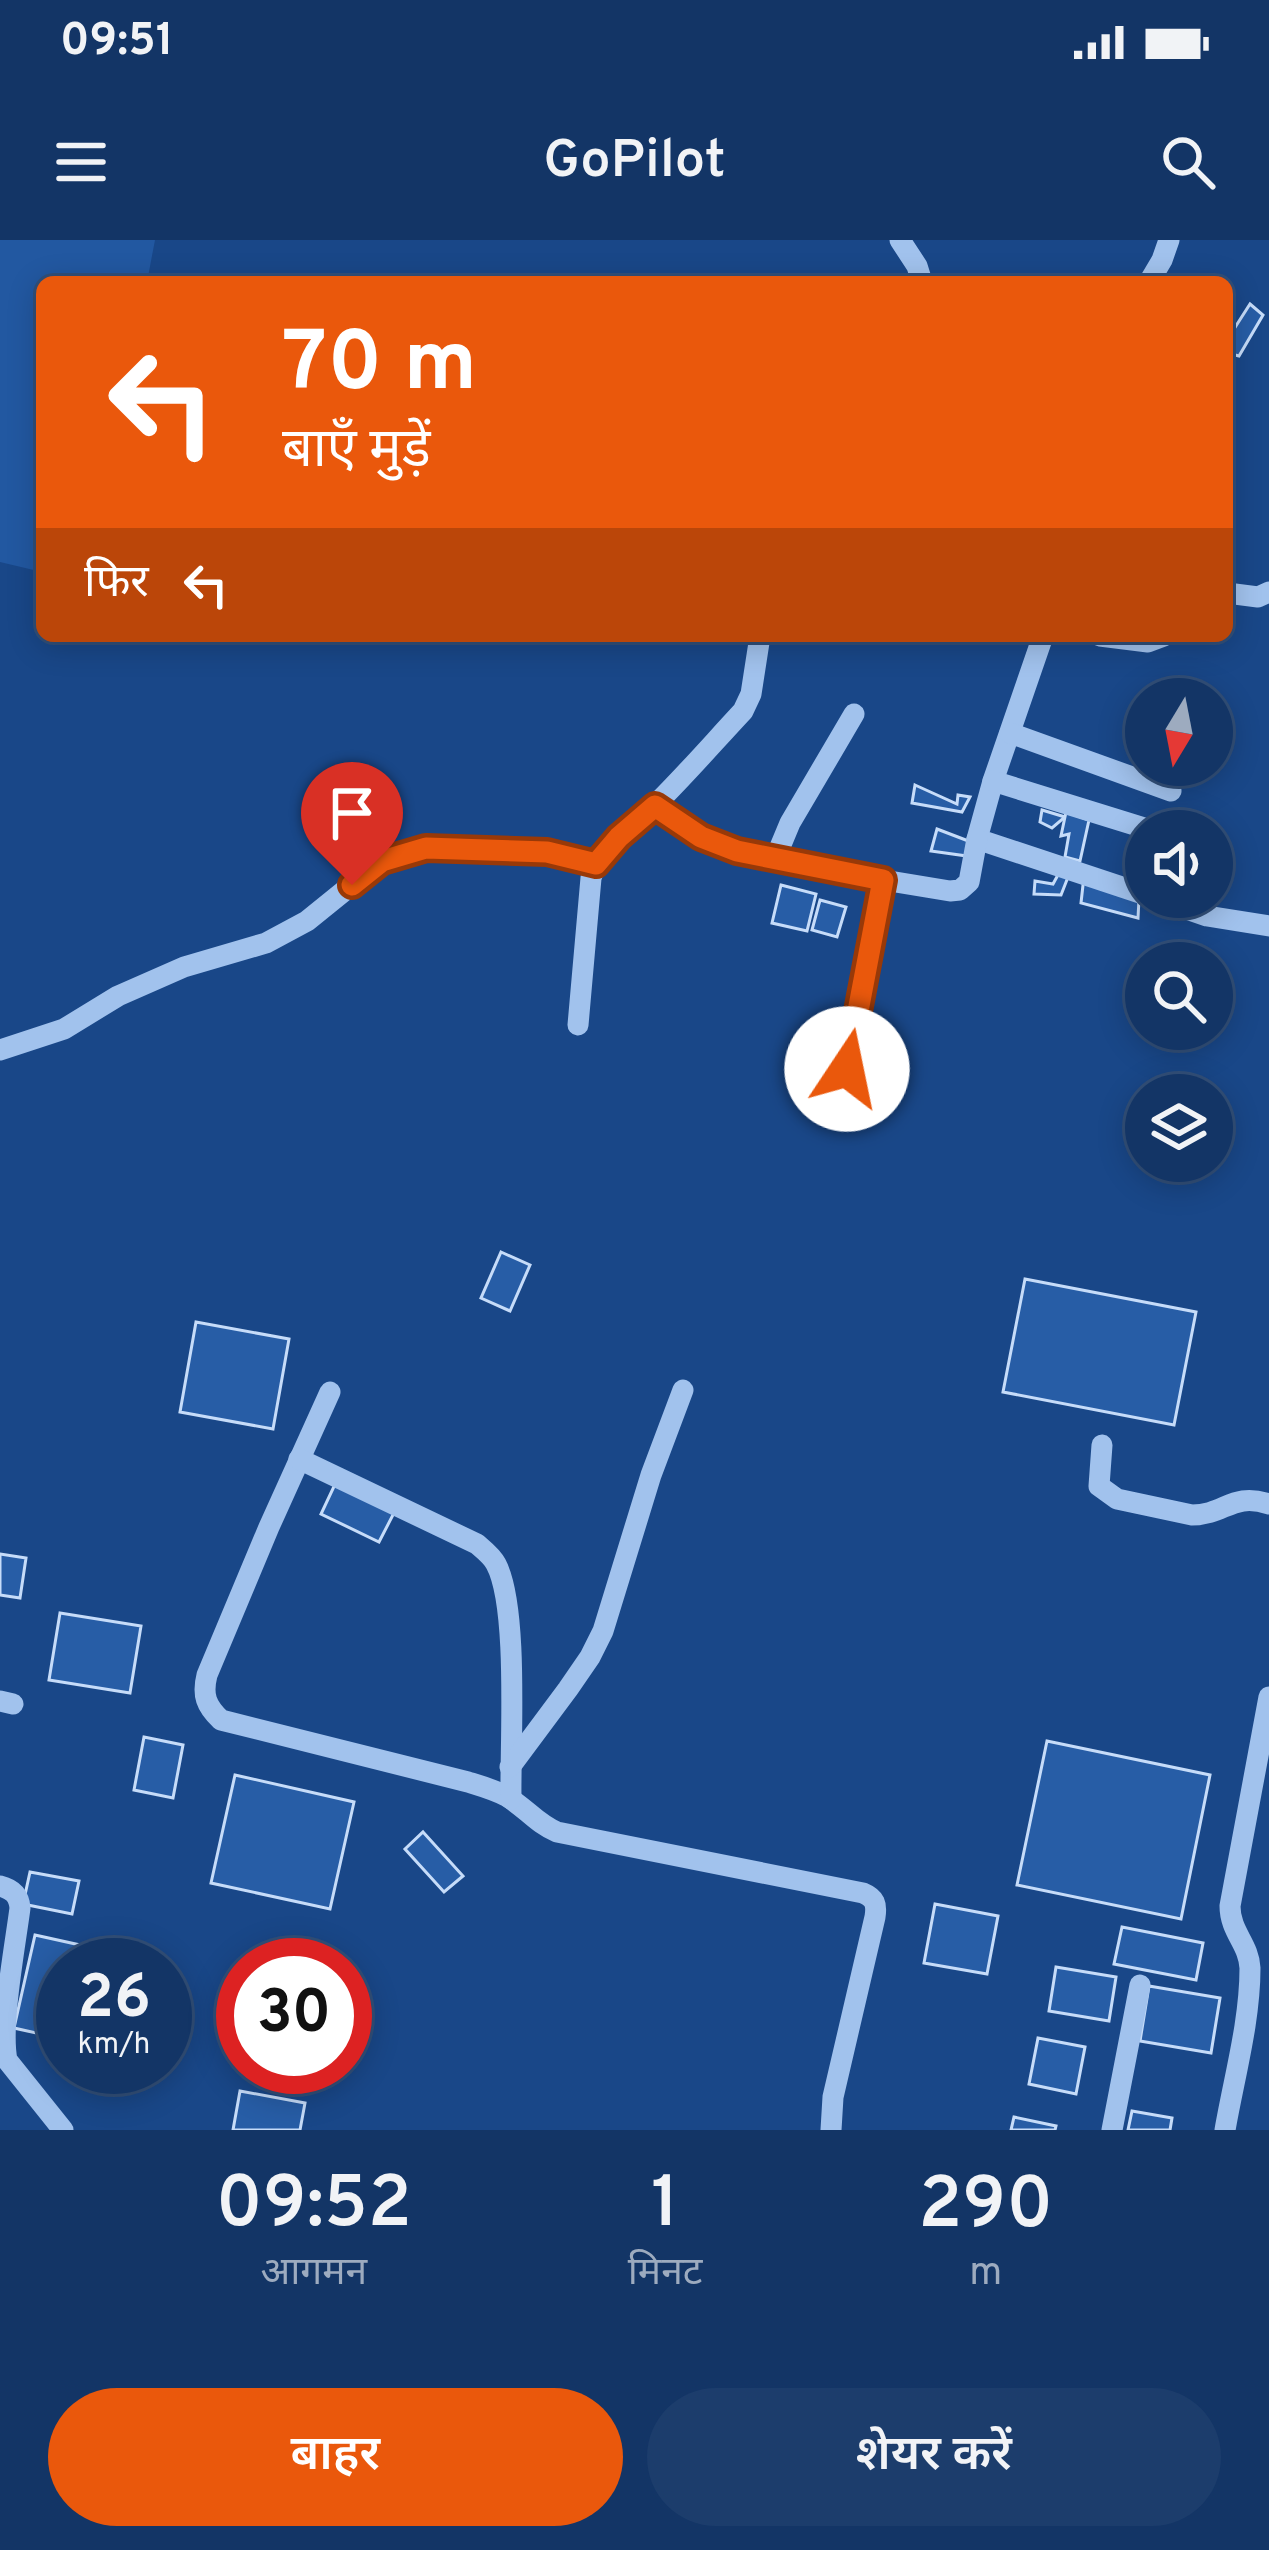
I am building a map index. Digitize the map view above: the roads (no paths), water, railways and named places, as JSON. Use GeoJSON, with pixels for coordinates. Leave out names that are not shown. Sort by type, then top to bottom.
{"type":"FeatureCollection","features":[{"type":"Feature","properties":{"kind":"street"},"geometry":{"type":"LineString","coordinates":[[900,240],[920,276]]}},
{"type":"Feature","properties":{"kind":"street"},"geometry":{"type":"LineString","coordinates":[[1153,276],[1169,240]]}},
{"type":"Feature","properties":{"kind":"street"},"geometry":{"type":"LineString","coordinates":[[1233,594],[1258,597],[1269,592]]}},
{"type":"Feature","properties":{"kind":"street"},"geometry":{"type":"LineString","coordinates":[[578,1025],[596,864],[743,711],[751,694],[759,642]]}},
{"type":"Feature","properties":{"kind":"street"},"geometry":{"type":"LineString","coordinates":[[655,806],[701,837],[737,851],[960,890],[970,882],[993,781],[1041,642]]}},
{"type":"Feature","properties":{"kind":"street"},"geometry":{"type":"LineString","coordinates":[[775,860],[790,823],[854,714]]}},
{"type":"Feature","properties":{"kind":"street"},"geometry":{"type":"LineString","coordinates":[[1010,733],[1172,791]]}},
{"type":"Feature","properties":{"kind":"street"},"geometry":{"type":"LineString","coordinates":[[993,781],[1125,822]]}},
{"type":"Feature","properties":{"kind":"street"},"geometry":{"type":"LineString","coordinates":[[977,839],[1125,888]]}},
{"type":"Feature","properties":{"kind":"street"},"geometry":{"type":"LineString","coordinates":[[0,1050],[64,1029],[108,1001],[184,967],[266,943],[319,912],[382,861],[412,850],[535,851],[596,864]]}},
{"type":"Feature","properties":{"kind":"street"},"geometry":{"type":"LineString","coordinates":[[847,1069],[883,880]]}},
{"type":"Feature","properties":{"kind":"street"},"geometry":{"type":"LineString","coordinates":[[1219,918],[1269,926]]}},
{"type":"Feature","properties":{"kind":"street"},"geometry":{"type":"LineString","coordinates":[[510,1768],[579,1673],[603,1631],[682,1390]]}},
{"type":"Feature","properties":{"kind":"street"},"geometry":{"type":"LineString","coordinates":[[330,1392],[207,1675],[208,1704],[221,1720],[468,1782],[511,1798],[540,1824],[557,1832],[872,1897],[875,1917],[833,2097],[830,2130]]}},
{"type":"Feature","properties":{"kind":"street"},"geometry":{"type":"LineString","coordinates":[[1102,1445],[1099,1486],[1117,1499],[1192,1515],[1204,1515],[1245,1498],[1269,1504]]}},
{"type":"Feature","properties":{"kind":"street"},"geometry":{"type":"LineString","coordinates":[[299,1459],[477,1544],[496,1564],[510,1639],[511,1798]]}},
{"type":"Feature","properties":{"kind":"street"},"geometry":{"type":"LineString","coordinates":[[1225,2130],[1250,1967],[1246,1949],[1233,1929],[1230,1906],[1269,1697]]}},
{"type":"Feature","properties":{"kind":"street"},"geometry":{"type":"LineString","coordinates":[[0,1886],[13,1891],[20,1901],[3,2050],[63,2130]]}},
{"type":"Feature","properties":{"kind":"street"},"geometry":{"type":"LineString","coordinates":[[1112,2130],[1140,1985]]}}]}
